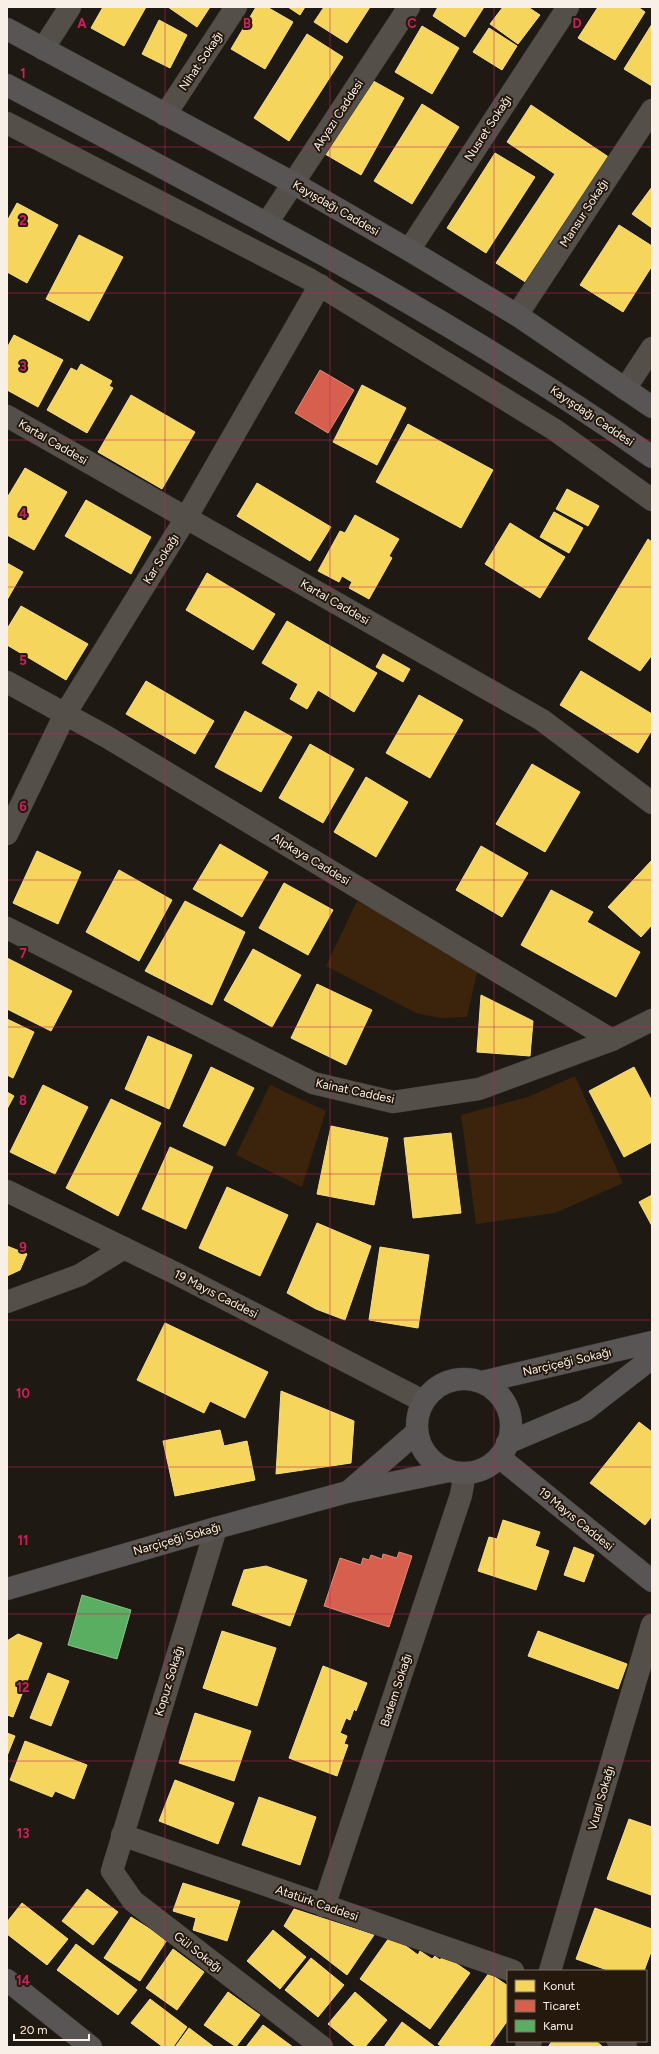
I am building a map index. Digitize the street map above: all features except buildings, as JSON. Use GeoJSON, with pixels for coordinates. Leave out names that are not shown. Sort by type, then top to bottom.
{"type":"FeatureCollection","features":[{"type":"Feature","properties":{"kind":"main road","name":"Kayışdağı Caddesi"},"geometry":{"type":"LineString","coordinates":[[7,30],[293,183],[409,250],[517,315],[652,408]]}},
{"type":"Feature","properties":{"kind":"main road","name":"Kayışdağı Caddesi"},"geometry":{"type":"LineString","coordinates":[[7,85],[267,223],[428,315],[580,406],[652,457]]}},
{"type":"Feature","properties":{"kind":"main road","name":"Narçiçeği Sokağı"},"geometry":{"type":"LineString","coordinates":[[482,1382],[652,1342]]}},
{"type":"Feature","properties":{"kind":"main road"},"geometry":{"type":"LineString","coordinates":[[503,1450],[585,1410],[652,1358]]}},
{"type":"Feature","properties":{"kind":"main road","name":"Narçiçeği Sokağı"},"geometry":{"type":"LineString","coordinates":[[7,1589],[216,1528],[347,1492],[484,1468],[503,1450],[511,1429],[510,1415],[504,1401],[494,1390],[482,1382],[469,1379],[455,1379],[443,1383],[431,1391],[423,1401],[417,1416],[417,1432],[420,1445],[427,1456],[437,1465],[457,1472]]}},
{"type":"Feature","properties":{"kind":"main road","name":"Narçiçeği Sokağı"},"geometry":{"type":"LineString","coordinates":[[347,1492],[417,1432]]}},
{"type":"Feature","properties":{"kind":"main road","name":"19 Mayıs Caddesi"},"geometry":{"type":"LineString","coordinates":[[503,1450],[652,1581]]}},
{"type":"Feature","properties":{"kind":"main road"},"geometry":{"type":"LineString","coordinates":[[7,1980],[91,2047]]}},
{"type":"Feature","properties":{"kind":"street"},"geometry":{"type":"LineString","coordinates":[[43,49],[70,7]]}},
{"type":"Feature","properties":{"kind":"street","name":"Nihat Sokağı"},"geometry":{"type":"LineString","coordinates":[[165,115],[236,7]]}},
{"type":"Feature","properties":{"kind":"street","name":"Akyazı Caddesi"},"geometry":{"type":"LineString","coordinates":[[267,223],[409,7]]}},
{"type":"Feature","properties":{"kind":"street","name":"Nusret Sokağı"},"geometry":{"type":"LineString","coordinates":[[409,250],[568,7]]}},
{"type":"Feature","properties":{"kind":"street","name":"Mansur Sokağı"},"geometry":{"type":"LineString","coordinates":[[517,315],[652,110]]}},
{"type":"Feature","properties":{"kind":"street"},"geometry":{"type":"LineString","coordinates":[[7,123],[320,285],[555,430],[652,500]]}},
{"type":"Feature","properties":{"kind":"street","name":"Kar Sokağı"},"geometry":{"type":"LineString","coordinates":[[7,834],[65,714],[186,518],[320,285]]}},
{"type":"Feature","properties":{"kind":"street"},"geometry":{"type":"LineString","coordinates":[[625,389],[652,348]]}},
{"type":"Feature","properties":{"kind":"street","name":"Kartal Caddesi"},"geometry":{"type":"LineString","coordinates":[[7,416],[542,720],[652,804]]}},
{"type":"Feature","properties":{"kind":"street","name":"Alpkaya Caddesi"},"geometry":{"type":"LineString","coordinates":[[7,682],[114,741],[612,1040]]}},
{"type":"Feature","properties":{"kind":"street","name":"Kainat Caddesi"},"geometry":{"type":"LineString","coordinates":[[7,928],[313,1083],[393,1102],[479,1089],[612,1040],[652,1020]]}},
{"type":"Feature","properties":{"kind":"street","name":"19 Mayıs Caddesi"},"geometry":{"type":"LineString","coordinates":[[7,1191],[124,1248],[423,1401]]}},
{"type":"Feature","properties":{"kind":"street"},"geometry":{"type":"LineString","coordinates":[[7,1302],[80,1275],[124,1248]]}},
{"type":"Feature","properties":{"kind":"street","name":"Badem Sokağı"},"geometry":{"type":"LineString","coordinates":[[324,1906],[461,1494],[457,1472]]}},
{"type":"Feature","properties":{"kind":"street","name":"Kopuz Sokağı"},"geometry":{"type":"LineString","coordinates":[[122,1835],[216,1528]]}},
{"type":"Feature","properties":{"kind":"street","name":"Vural Sokağı"},"geometry":{"type":"LineString","coordinates":[[550,1970],[652,1624]]}},
{"type":"Feature","properties":{"kind":"street","name":"Atatürk Caddesi"},"geometry":{"type":"LineString","coordinates":[[122,1835],[510,1970]]}},
{"type":"Feature","properties":{"kind":"street","name":"Gül Sokağı"},"geometry":{"type":"LineString","coordinates":[[122,1835],[112,1871],[132,1901],[322,2047]]}},
{"type":"Feature","properties":{"kind":"shaded area"},"geometry":{"type":"Polygon","coordinates":[[[357,901],[479,964],[467,1017],[440,1018],[416,1013],[326,966],[357,901]]]}},
{"type":"Feature","properties":{"kind":"shaded area"},"geometry":{"type":"Polygon","coordinates":[[[575,1076],[623,1183],[555,1213],[476,1224],[461,1115],[528,1097],[575,1076]]]}},
{"type":"Feature","properties":{"kind":"shaded area"},"geometry":{"type":"Polygon","coordinates":[[[270,1085],[326,1111],[302,1187],[236,1155],[270,1085]]]}}]}
